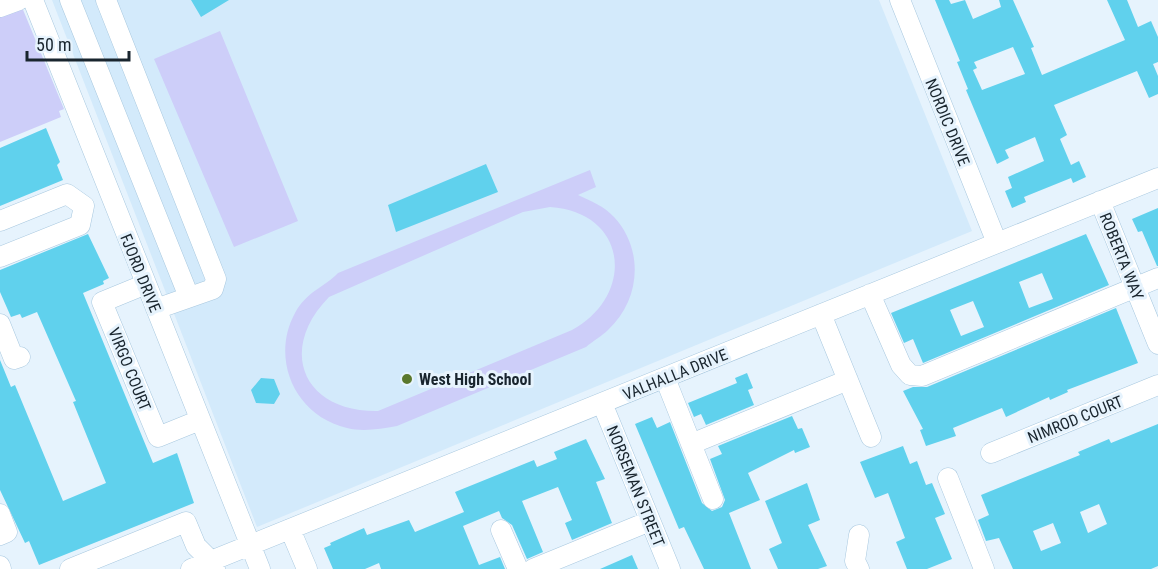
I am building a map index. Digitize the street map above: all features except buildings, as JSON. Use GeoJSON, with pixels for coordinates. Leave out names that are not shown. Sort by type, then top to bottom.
{"type":"FeatureCollection","features":[{"type":"Feature","properties":{"kind":"street"},"geometry":{"type":"LineString","coordinates":[[0,7],[19,0]]}},
{"type":"Feature","properties":{"kind":"street","name":"FJORD DRIVE"},"geometry":{"type":"LineString","coordinates":[[33,0],[260,569]]}},
{"type":"Feature","properties":{"kind":"street"},"geometry":{"type":"LineString","coordinates":[[70,0],[189,297]]}},
{"type":"Feature","properties":{"kind":"street"},"geometry":{"type":"LineString","coordinates":[[106,0],[216,283],[213,289],[156,309]]}},
{"type":"Feature","properties":{"kind":"street","name":"NORDIC DRIVE"},"geometry":{"type":"LineString","coordinates":[[900,0],[997,243]]}},
{"type":"Feature","properties":{"kind":"street","name":"VALHALLA DRIVE"},"geometry":{"type":"LineString","coordinates":[[191,569],[213,565],[250,546],[1158,178]]}},
{"type":"Feature","properties":{"kind":"street"},"geometry":{"type":"LineString","coordinates":[[0,221],[68,194],[84,206]]}},
{"type":"Feature","properties":{"kind":"street"},"geometry":{"type":"LineString","coordinates":[[84,206],[110,195]]}},
{"type":"Feature","properties":{"kind":"street","name":"ROBERTA WAY"},"geometry":{"type":"LineString","coordinates":[[1100,201],[1158,344]]}},
{"type":"Feature","properties":{"kind":"street"},"geometry":{"type":"LineString","coordinates":[[0,257],[80,225],[84,206]]}},
{"type":"Feature","properties":{"kind":"street"},"geometry":{"type":"LineString","coordinates":[[870,294],[901,365],[910,375],[922,376],[1158,278]]}},
{"type":"Feature","properties":{"kind":"street","name":"VIRGO COURT"},"geometry":{"type":"LineString","coordinates":[[146,284],[102,302],[158,437],[200,420]]}},
{"type":"Feature","properties":{"kind":"street"},"geometry":{"type":"LineString","coordinates":[[821,314],[871,437]]}},
{"type":"Feature","properties":{"kind":"street"},"geometry":{"type":"LineString","coordinates":[[0,324],[14,359],[20,357]]}},
{"type":"Feature","properties":{"kind":"street"},"geometry":{"type":"LineString","coordinates":[[664,378],[713,499]]}},
{"type":"Feature","properties":{"kind":"street"},"geometry":{"type":"LineString","coordinates":[[691,444],[848,380]]}},
{"type":"Feature","properties":{"kind":"street","name":"NIMROD COURT"},"geometry":{"type":"LineString","coordinates":[[992,453],[1158,386]]}},
{"type":"Feature","properties":{"kind":"street","name":"NORSEMAN STREET"},"geometry":{"type":"LineString","coordinates":[[602,403],[670,569]]}},
{"type":"Feature","properties":{"kind":"street"},"geometry":{"type":"LineString","coordinates":[[948,478],[984,569]]}},
{"type":"Feature","properties":{"kind":"street"},"geometry":{"type":"LineString","coordinates":[[0,514],[7,532],[0,535]]}},
{"type":"Feature","properties":{"kind":"street"},"geometry":{"type":"LineString","coordinates":[[533,569],[650,520]]}},
{"type":"Feature","properties":{"kind":"street"},"geometry":{"type":"LineString","coordinates":[[70,569],[186,522],[196,546],[213,565]]}},
{"type":"Feature","properties":{"kind":"street"},"geometry":{"type":"LineString","coordinates":[[290,530],[307,569]]}},
{"type":"Feature","properties":{"kind":"street"},"geometry":{"type":"LineString","coordinates":[[501,530],[518,569]]}},
{"type":"Feature","properties":{"kind":"street"},"geometry":{"type":"LineString","coordinates":[[859,535],[855,561],[859,569]]}},
{"type":"Feature","properties":{"kind":"shaded area"},"geometry":{"type":"Polygon","coordinates":[[[0,0],[19,0],[64,109],[59,111],[61,117],[0,142],[0,0]]]}},
{"type":"Feature","properties":{"kind":"shaded area","name":"West High School"},"geometry":{"type":"Polygon","coordinates":[[[52,0],[879,0],[972,231],[257,527],[52,0]]]}},
{"type":"Feature","properties":{"kind":"shaded area"},"geometry":{"type":"Polygon","coordinates":[[[220,31],[298,221],[234,247],[154,59],[220,31]]]}},
{"type":"Feature","properties":{"kind":"shaded area"},"geometry":{"type":"Polygon","coordinates":[[[590,170],[596,187],[578,195],[606,210],[624,230],[634,259],[635,274],[627,304],[619,318],[606,332],[586,347],[397,426],[365,430],[347,428],[313,411],[301,398],[292,383],[287,366],[285,349],[288,331],[295,313],[310,294],[338,273],[590,170]],[[550,207],[523,212],[329,297],[313,317],[304,337],[302,357],[306,374],[316,389],[331,401],[352,409],[378,411],[572,330],[593,315],[607,297],[614,277],[614,257],[608,239],[595,223],[576,212],[550,207]]]}},
{"type":"Feature","properties":{"kind":"place","name":"West High School"},"geometry":{"type":"Point","coordinates":[407,379]}}]}
